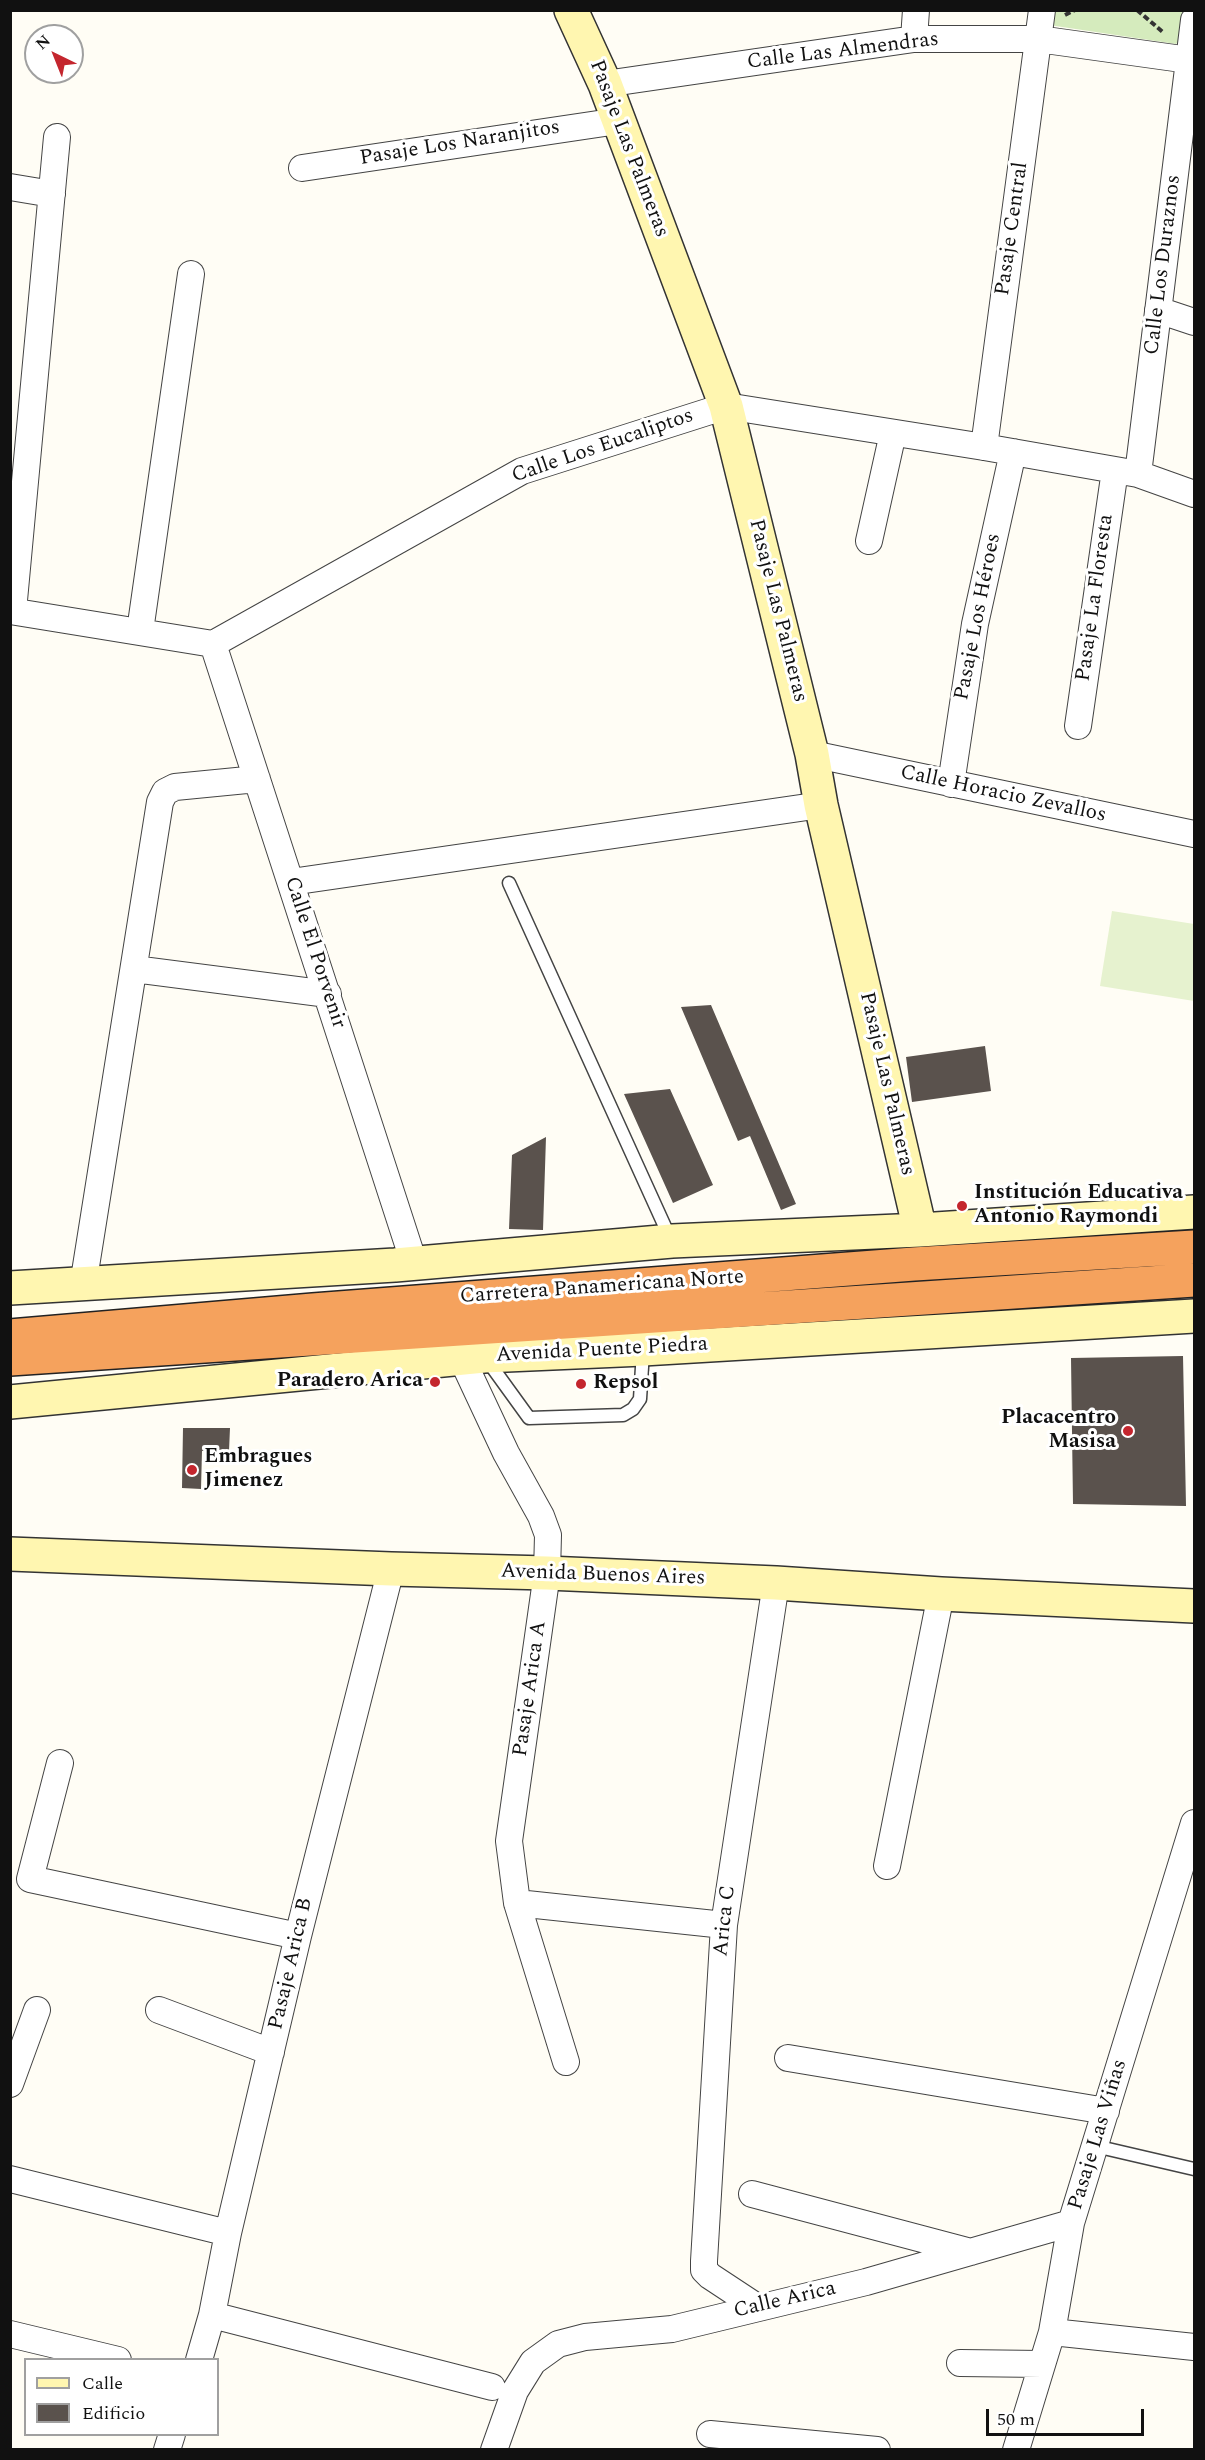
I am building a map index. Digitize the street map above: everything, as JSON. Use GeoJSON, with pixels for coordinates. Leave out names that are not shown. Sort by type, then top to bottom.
{"type":"FeatureCollection","features":[{"type":"Feature","properties":{"kind":"highway","name":"Carretera Panamericana Norte"},"geometry":{"type":"LineString","coordinates":[[10,1336],[820,1272],[1194,1247]]}},
{"type":"Feature","properties":{"kind":"highway","name":"Carretera Panamericana Norte"},"geometry":{"type":"LineString","coordinates":[[10,1359],[470,1343],[646,1333],[1194,1280]]}},
{"type":"Feature","properties":{"kind":"main road","name":"Pasaje Las Palmeras"},"geometry":{"type":"LineString","coordinates":[[571,10],[605,84],[726,406],[812,754],[821,805],[920,1230]]}},
{"type":"Feature","properties":{"kind":"main road"},"geometry":{"type":"LineString","coordinates":[[10,1288],[414,1263],[672,1241],[920,1230],[1194,1212]]}},
{"type":"Feature","properties":{"kind":"main road","name":"Avenida Puente Piedra"},"geometry":{"type":"LineString","coordinates":[[646,1333],[1194,1316]]}},
{"type":"Feature","properties":{"kind":"main road"},"geometry":{"type":"LineString","coordinates":[[10,1402],[470,1343]]}},
{"type":"Feature","properties":{"kind":"main road","name":"Avenida Buenos Aires"},"geometry":{"type":"LineString","coordinates":[[10,1554],[776,1583],[941,1594],[1194,1606]]}},
{"type":"Feature","properties":{"kind":"street"},"geometry":{"type":"LineString","coordinates":[[914,39],[916,10]]}},
{"type":"Feature","properties":{"kind":"street","name":"Pasaje Central"},"geometry":{"type":"LineString","coordinates":[[984,447],[1042,10]]}},
{"type":"Feature","properties":{"kind":"street","name":"Calle Los Duraznos"},"geometry":{"type":"LineString","coordinates":[[1126,472],[1185,183],[1189,32]]}},
{"type":"Feature","properties":{"kind":"street","name":"Calle Las Almendras"},"geometry":{"type":"LineString","coordinates":[[605,84],[914,39],[1038,39],[1189,60]]}},
{"type":"Feature","properties":{"kind":"street","name":"Pasaje Los Naranjitos"},"geometry":{"type":"LineString","coordinates":[[302,168],[618,121]]}},
{"type":"Feature","properties":{"kind":"street"},"geometry":{"type":"LineString","coordinates":[[57,137],[12,611],[213,644]]}},
{"type":"Feature","properties":{"kind":"street"},"geometry":{"type":"LineString","coordinates":[[10,188],[52,194]]}},
{"type":"Feature","properties":{"kind":"street"},"geometry":{"type":"LineString","coordinates":[[140,631],[191,274]]}},
{"type":"Feature","properties":{"kind":"street"},"geometry":{"type":"LineString","coordinates":[[1158,310],[1194,322]]}},
{"type":"Feature","properties":{"kind":"street","name":"Calle Los Eucaliptos"},"geometry":{"type":"LineString","coordinates":[[213,644],[522,471],[726,406],[1126,472],[1194,494]]}},
{"type":"Feature","properties":{"kind":"street"},"geometry":{"type":"LineString","coordinates":[[869,541],[893,433]]}},
{"type":"Feature","properties":{"kind":"street","name":"Pasaje Los Héroes"},"geometry":{"type":"LineString","coordinates":[[951,784],[975,624],[1013,452]]}},
{"type":"Feature","properties":{"kind":"street","name":"Pasaje La Floresta"},"geometry":{"type":"LineString","coordinates":[[1078,726],[1126,472]]}},
{"type":"Feature","properties":{"kind":"street","name":"Calle El Porvenir"},"geometry":{"type":"LineString","coordinates":[[213,644],[414,1263]]}},
{"type":"Feature","properties":{"kind":"street","name":"Calle Horacio Zevallos"},"geometry":{"type":"LineString","coordinates":[[812,754],[1194,834]]}},
{"type":"Feature","properties":{"kind":"street"},"geometry":{"type":"LineString","coordinates":[[83,1285],[160,802],[165,792],[175,787],[257,779]]}},
{"type":"Feature","properties":{"kind":"street"},"geometry":{"type":"LineString","coordinates":[[291,882],[821,805]]}},
{"type":"Feature","properties":{"kind":"street"},"geometry":{"type":"LineString","coordinates":[[134,969],[328,994]]}},
{"type":"Feature","properties":{"kind":"street","name":"Pasaje Arica A"},"geometry":{"type":"LineString","coordinates":[[470,1343],[506,1453],[548,1534],[548,1573],[509,1841],[517,1903],[566,2062]]}},
{"type":"Feature","properties":{"kind":"street","name":"Pasaje Arica B"},"geometry":{"type":"LineString","coordinates":[[200,2358],[212,2315],[228,2233],[298,1936],[391,1569]]}},
{"type":"Feature","properties":{"kind":"street","name":"Arica C"},"geometry":{"type":"LineString","coordinates":[[757,2307],[710,2276],[704,2270],[704,2261],[724,1925],[776,1583]]}},
{"type":"Feature","properties":{"kind":"street"},"geometry":{"type":"LineString","coordinates":[[887,1866],[941,1594]]}},
{"type":"Feature","properties":{"kind":"street"},"geometry":{"type":"LineString","coordinates":[[60,1762],[30,1880],[298,1936]]}},
{"type":"Feature","properties":{"kind":"street","name":"Pasaje Las Viñas"},"geometry":{"type":"LineString","coordinates":[[1016,2450],[1052,2332],[1071,2223],[1106,2111],[1187,1872],[1194,1823]]}},
{"type":"Feature","properties":{"kind":"street"},"geometry":{"type":"LineString","coordinates":[[517,1903],[724,1925]]}},
{"type":"Feature","properties":{"kind":"street"},"geometry":{"type":"LineString","coordinates":[[10,2084],[37,2010]]}},
{"type":"Feature","properties":{"kind":"street"},"geometry":{"type":"LineString","coordinates":[[159,2010],[271,2052]]}},
{"type":"Feature","properties":{"kind":"street"},"geometry":{"type":"LineString","coordinates":[[788,2058],[1106,2111]]}},
{"type":"Feature","properties":{"kind":"street"},"geometry":{"type":"LineString","coordinates":[[10,2179],[228,2233]]}},
{"type":"Feature","properties":{"kind":"street"},"geometry":{"type":"LineString","coordinates":[[752,2194],[971,2252]]}},
{"type":"Feature","properties":{"kind":"street","name":"Calle Arica"},"geometry":{"type":"LineString","coordinates":[[494,2450],[503,2389],[533,2362],[558,2344],[585,2337],[672,2329],[866,2282],[1071,2223]]}},
{"type":"Feature","properties":{"kind":"street"},"geometry":{"type":"LineString","coordinates":[[212,2315],[503,2389]]}},
{"type":"Feature","properties":{"kind":"street"},"geometry":{"type":"LineString","coordinates":[[1052,2332],[1194,2347]]}},
{"type":"Feature","properties":{"kind":"street"},"geometry":{"type":"LineString","coordinates":[[10,2334],[110,2358]]}},
{"type":"Feature","properties":{"kind":"street"},"geometry":{"type":"LineString","coordinates":[[960,2362],[1042,2364]]}},
{"type":"Feature","properties":{"kind":"street"},"geometry":{"type":"LineString","coordinates":[[710,2434],[877,2450]]}},
{"type":"Feature","properties":{"kind":"lane"},"geometry":{"type":"LineString","coordinates":[[508,883],[672,1241]]}},
{"type":"Feature","properties":{"kind":"lane"},"geometry":{"type":"LineString","coordinates":[[470,1343],[529,1418],[623,1415],[633,1410],[640,1399],[646,1333]]}},
{"type":"Feature","properties":{"kind":"lane"},"geometry":{"type":"LineString","coordinates":[[1095,2146],[1194,2169]]}},
{"type":"Feature","properties":{"kind":"path"},"geometry":{"type":"LineString","coordinates":[[1137,10],[1189,32]]}},
{"type":"Feature","properties":{"kind":"green space"},"geometry":{"type":"Polygon","coordinates":[[[1051,11],[1184,11],[1179,41],[1176,44],[1049,25],[1051,11]]]}},
{"type":"Feature","properties":{"kind":"green space"},"geometry":{"type":"Polygon","coordinates":[[[1112,911],[1194,924],[1194,1001],[1100,986],[1112,911]]]}},
{"type":"Feature","properties":{"kind":"building"},"geometry":{"type":"Polygon","coordinates":[[[711,1005],[796,1204],[781,1210],[750,1136],[738,1141],[681,1007],[711,1005]]]}},
{"type":"Feature","properties":{"kind":"building"},"geometry":{"type":"Polygon","coordinates":[[[985,1046],[991,1091],[912,1102],[906,1057],[985,1046]]]}},
{"type":"Feature","properties":{"kind":"building"},"geometry":{"type":"Polygon","coordinates":[[[670,1089],[713,1185],[673,1203],[624,1094],[670,1089]]]}},
{"type":"Feature","properties":{"kind":"building"},"geometry":{"type":"Polygon","coordinates":[[[546,1137],[543,1230],[509,1229],[512,1155],[546,1137]]]}},
{"type":"Feature","properties":{"kind":"building","name":"Placacentro Masisa"},"geometry":{"type":"Polygon","coordinates":[[[1183,1356],[1186,1506],[1073,1504],[1071,1358],[1183,1356]]]}},
{"type":"Feature","properties":{"kind":"building","name":"Embragues Jimenez"},"geometry":{"type":"Polygon","coordinates":[[[183,1428],[230,1428],[229,1451],[202,1451],[201,1489],[182,1488],[183,1428]]]}},
{"type":"Feature","properties":{"kind":"place","name":"Institución Educativa Antonio Raymondi"},"geometry":{"type":"Point","coordinates":[962,1206]}},
{"type":"Feature","properties":{"kind":"place","name":"Paradero Arica"},"geometry":{"type":"Point","coordinates":[435,1382]}},
{"type":"Feature","properties":{"kind":"place","name":"Repsol"},"geometry":{"type":"Point","coordinates":[581,1384]}},
{"type":"Feature","properties":{"kind":"place","name":"Placacentro Masisa"},"geometry":{"type":"Point","coordinates":[1128,1431]}},
{"type":"Feature","properties":{"kind":"place","name":"Embragues Jimenez"},"geometry":{"type":"Point","coordinates":[192,1470]}}]}
